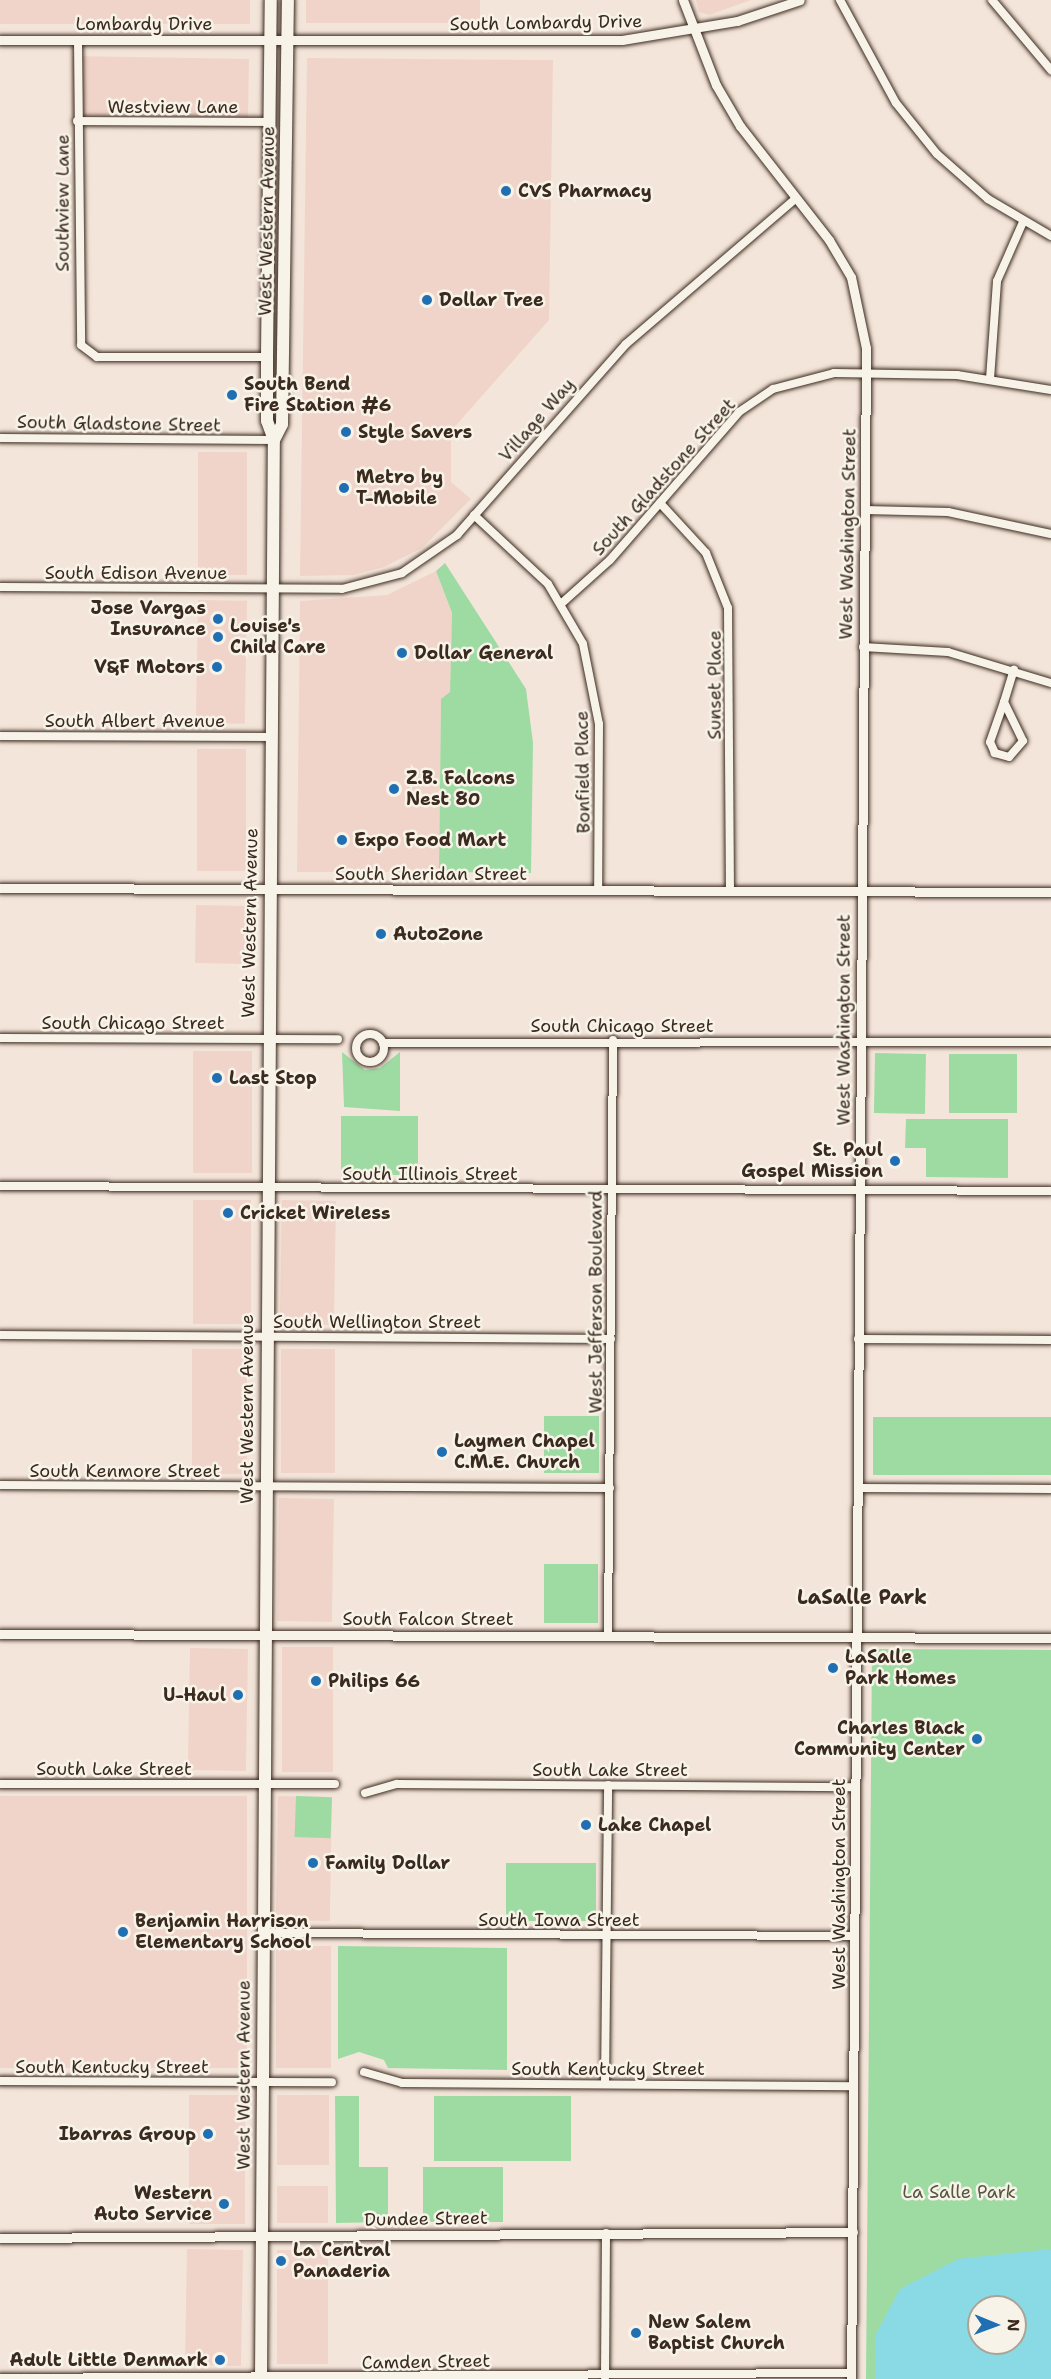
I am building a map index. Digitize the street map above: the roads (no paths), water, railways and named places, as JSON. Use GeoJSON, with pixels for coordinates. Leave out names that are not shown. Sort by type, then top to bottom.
{"type":"FeatureCollection","features":[{"type":"Feature","properties":{"kind":"main road","name":"West Western Avenue"},"geometry":{"type":"LineString","coordinates":[[261,2379],[267,1039],[274,440],[267,420],[271,0]]}},
{"type":"Feature","properties":{"kind":"main road","name":"West Western Avenue"},"geometry":{"type":"LineString","coordinates":[[274,440],[282,424],[288,0]]}},
{"type":"Feature","properties":{"kind":"street","name":"West Washington Street"},"geometry":{"type":"LineString","coordinates":[[683,0],[694,31],[740,126],[851,277],[864,323],[866,374],[852,2376]]}},
{"type":"Feature","properties":{"kind":"street","name":"South Lombardy Drive"},"geometry":{"type":"LineString","coordinates":[[287,42],[586,41],[694,31],[800,0]]}},
{"type":"Feature","properties":{"kind":"street"},"geometry":{"type":"LineString","coordinates":[[840,0],[885,86],[917,131],[970,185],[1023,222],[1051,236]]}},
{"type":"Feature","properties":{"kind":"street"},"geometry":{"type":"LineString","coordinates":[[992,0],[1051,70]]}},
{"type":"Feature","properties":{"kind":"street","name":"Lombardy Drive"},"geometry":{"type":"LineString","coordinates":[[0,40],[287,42]]}},
{"type":"Feature","properties":{"kind":"street","name":"Southview Lane"},"geometry":{"type":"LineString","coordinates":[[78,40],[78,330],[86,352],[98,357],[267,357]]}},
{"type":"Feature","properties":{"kind":"street","name":"Westview Lane"},"geometry":{"type":"LineString","coordinates":[[77,121],[269,122]]}},
{"type":"Feature","properties":{"kind":"street","name":"Village Way"},"geometry":{"type":"LineString","coordinates":[[272,589],[342,589],[384,581],[437,552],[474,515],[626,344],[795,199]]}},
{"type":"Feature","properties":{"kind":"street"},"geometry":{"type":"LineString","coordinates":[[990,379],[997,282],[1023,222]]}},
{"type":"Feature","properties":{"kind":"street","name":"South Gladstone Street"},"geometry":{"type":"LineString","coordinates":[[562,603],[595,576],[755,400],[810,376],[866,374],[990,379],[1051,390]]}},
{"type":"Feature","properties":{"kind":"street","name":"South Gladstone Street"},"geometry":{"type":"LineString","coordinates":[[0,438],[274,440]]}},
{"type":"Feature","properties":{"kind":"street","name":"Sunset Place"},"geometry":{"type":"LineString","coordinates":[[660,503],[706,553],[728,608],[730,891]]}},
{"type":"Feature","properties":{"kind":"street"},"geometry":{"type":"LineString","coordinates":[[865,510],[948,512],[1051,534]]}},
{"type":"Feature","properties":{"kind":"street","name":"Bonfield Place"},"geometry":{"type":"LineString","coordinates":[[474,515],[536,570],[562,603],[583,644],[597,697],[598,891]]}},
{"type":"Feature","properties":{"kind":"street","name":"South Edison Avenue"},"geometry":{"type":"LineString","coordinates":[[0,587],[272,589]]}},
{"type":"Feature","properties":{"kind":"street"},"geometry":{"type":"LineString","coordinates":[[864,647],[948,652],[1014,669],[1051,683]]}},
{"type":"Feature","properties":{"kind":"street"},"geometry":{"type":"LineString","coordinates":[[1004,702],[1023,741],[1019,752],[1006,758],[990,742],[1014,669]]}},
{"type":"Feature","properties":{"kind":"street","name":"South Albert Avenue"},"geometry":{"type":"LineString","coordinates":[[0,736],[270,737]]}},
{"type":"Feature","properties":{"kind":"street","name":"South Sheridan Street"},"geometry":{"type":"LineString","coordinates":[[0,888],[1051,892]]}},
{"type":"Feature","properties":{"kind":"street","name":"South Chicago Street"},"geometry":{"type":"LineString","coordinates":[[0,1038],[338,1039]]}},
{"type":"Feature","properties":{"kind":"street","name":"South Chicago Street"},"geometry":{"type":"LineString","coordinates":[[383,1043],[613,1040],[1051,1042]]}},
{"type":"Feature","properties":{"kind":"street","name":"West Jefferson Boulevard"},"geometry":{"type":"LineString","coordinates":[[608,1636],[613,1040]]}},
{"type":"Feature","properties":{"kind":"street","name":"South Illinois Street"},"geometry":{"type":"LineString","coordinates":[[0,1186],[1051,1191]]}},
{"type":"Feature","properties":{"kind":"street","name":"South Wellington Street"},"geometry":{"type":"LineString","coordinates":[[0,1335],[610,1339]]}},
{"type":"Feature","properties":{"kind":"street"},"geometry":{"type":"LineString","coordinates":[[858,1339],[1051,1340]]}},
{"type":"Feature","properties":{"kind":"street","name":"South Kenmore Street"},"geometry":{"type":"LineString","coordinates":[[0,1485],[610,1488]]}},
{"type":"Feature","properties":{"kind":"street"},"geometry":{"type":"LineString","coordinates":[[858,1488],[1051,1489]]}},
{"type":"Feature","properties":{"kind":"street","name":"South Falcon Street"},"geometry":{"type":"LineString","coordinates":[[0,1634],[1051,1638]]}},
{"type":"Feature","properties":{"kind":"street","name":"South Lake Street"},"geometry":{"type":"LineString","coordinates":[[0,1784],[335,1784]]}},
{"type":"Feature","properties":{"kind":"street","name":"South Lake Street"},"geometry":{"type":"LineString","coordinates":[[365,1793],[397,1784],[856,1787]]}},
{"type":"Feature","properties":{"kind":"street"},"geometry":{"type":"LineString","coordinates":[[605,2083],[608,1785]]}},
{"type":"Feature","properties":{"kind":"street","name":"South Iowa Street"},"geometry":{"type":"LineString","coordinates":[[262,1933],[855,1936]]}},
{"type":"Feature","properties":{"kind":"street","name":"South Kentucky Street"},"geometry":{"type":"LineString","coordinates":[[364,2072],[402,2083],[854,2086]]}},
{"type":"Feature","properties":{"kind":"street","name":"South Kentucky Street"},"geometry":{"type":"LineString","coordinates":[[0,2081],[332,2082]]}},
{"type":"Feature","properties":{"kind":"street","name":"Dundee Street"},"geometry":{"type":"LineString","coordinates":[[0,2238],[853,2232]]}},
{"type":"Feature","properties":{"kind":"street"},"geometry":{"type":"LineString","coordinates":[[605,2377],[606,2233]]}},
{"type":"Feature","properties":{"kind":"street","name":"Camden Street"},"geometry":{"type":"LineString","coordinates":[[0,2378],[852,2376]]}},
{"type":"Feature","properties":{"kind":"water"},"geometry":{"type":"Polygon","coordinates":[[[1051,2249],[1051,2379],[875,2379],[875,2336],[900,2289],[958,2259],[1051,2249]]]}},
{"type":"Feature","properties":{"kind":"place","name":"CVS Pharmacy"},"geometry":{"type":"Point","coordinates":[506,191]}},
{"type":"Feature","properties":{"kind":"place","name":"Dollar Tree"},"geometry":{"type":"Point","coordinates":[427,300]}},
{"type":"Feature","properties":{"kind":"place","name":"South Bend Fire Station #6"},"geometry":{"type":"Point","coordinates":[232,395]}},
{"type":"Feature","properties":{"kind":"place","name":"Style Savers"},"geometry":{"type":"Point","coordinates":[346,432]}},
{"type":"Feature","properties":{"kind":"place","name":"Metro by T-Mobile"},"geometry":{"type":"Point","coordinates":[344,488]}},
{"type":"Feature","properties":{"kind":"place","name":"Jose Vargas Insurance"},"geometry":{"type":"Point","coordinates":[218,619]}},
{"type":"Feature","properties":{"kind":"place","name":"Louise's Child Care"},"geometry":{"type":"Point","coordinates":[218,637]}},
{"type":"Feature","properties":{"kind":"place","name":"Dollar General"},"geometry":{"type":"Point","coordinates":[402,653]}},
{"type":"Feature","properties":{"kind":"place","name":"V&F Motors"},"geometry":{"type":"Point","coordinates":[217,667]}},
{"type":"Feature","properties":{"kind":"place","name":"Z.B. Falcons Nest 80"},"geometry":{"type":"Point","coordinates":[394,789]}},
{"type":"Feature","properties":{"kind":"place","name":"Expo Food Mart"},"geometry":{"type":"Point","coordinates":[342,840]}},
{"type":"Feature","properties":{"kind":"place","name":"AutoZone"},"geometry":{"type":"Point","coordinates":[381,934]}},
{"type":"Feature","properties":{"kind":"place","name":"Last Stop"},"geometry":{"type":"Point","coordinates":[217,1078]}},
{"type":"Feature","properties":{"kind":"place","name":"St. Paul Gospel Mission"},"geometry":{"type":"Point","coordinates":[895,1161]}},
{"type":"Feature","properties":{"kind":"place","name":"Cricket Wireless"},"geometry":{"type":"Point","coordinates":[228,1213]}},
{"type":"Feature","properties":{"kind":"place","name":"Laymen Chapel C.M.E. Church"},"geometry":{"type":"Point","coordinates":[442,1452]}},
{"type":"Feature","properties":{"kind":"place","name":"LaSalle Park Homes"},"geometry":{"type":"Point","coordinates":[833,1668]}},
{"type":"Feature","properties":{"kind":"place","name":"Philips 66"},"geometry":{"type":"Point","coordinates":[316,1681]}},
{"type":"Feature","properties":{"kind":"place","name":"U-Haul"},"geometry":{"type":"Point","coordinates":[238,1695]}},
{"type":"Feature","properties":{"kind":"place","name":"Charles Black Community Center"},"geometry":{"type":"Point","coordinates":[977,1739]}},
{"type":"Feature","properties":{"kind":"place","name":"Lake Chapel"},"geometry":{"type":"Point","coordinates":[586,1825]}},
{"type":"Feature","properties":{"kind":"place","name":"Family Dollar"},"geometry":{"type":"Point","coordinates":[313,1863]}},
{"type":"Feature","properties":{"kind":"place","name":"Benjamin Harrison Elementary School"},"geometry":{"type":"Point","coordinates":[123,1932]}},
{"type":"Feature","properties":{"kind":"place","name":"Ibarras Group"},"geometry":{"type":"Point","coordinates":[208,2134]}},
{"type":"Feature","properties":{"kind":"place","name":"Western Auto Service"},"geometry":{"type":"Point","coordinates":[224,2204]}},
{"type":"Feature","properties":{"kind":"place","name":"La Central Panaderia"},"geometry":{"type":"Point","coordinates":[281,2261]}},
{"type":"Feature","properties":{"kind":"place","name":"New Salem Baptist Church"},"geometry":{"type":"Point","coordinates":[636,2333]}},
{"type":"Feature","properties":{"kind":"place","name":"Adult Little Denmark"},"geometry":{"type":"Point","coordinates":[220,2360]}},
{"type":"Feature","properties":{"kind":"district","name":"LaSalle Park"},"geometry":{"type":"Point","coordinates":[862,1597]}},
{"type":"Feature","properties":{"kind":"park label","name":"La Salle Park"},"geometry":{"type":"Point","coordinates":[959,2192]}}]}
